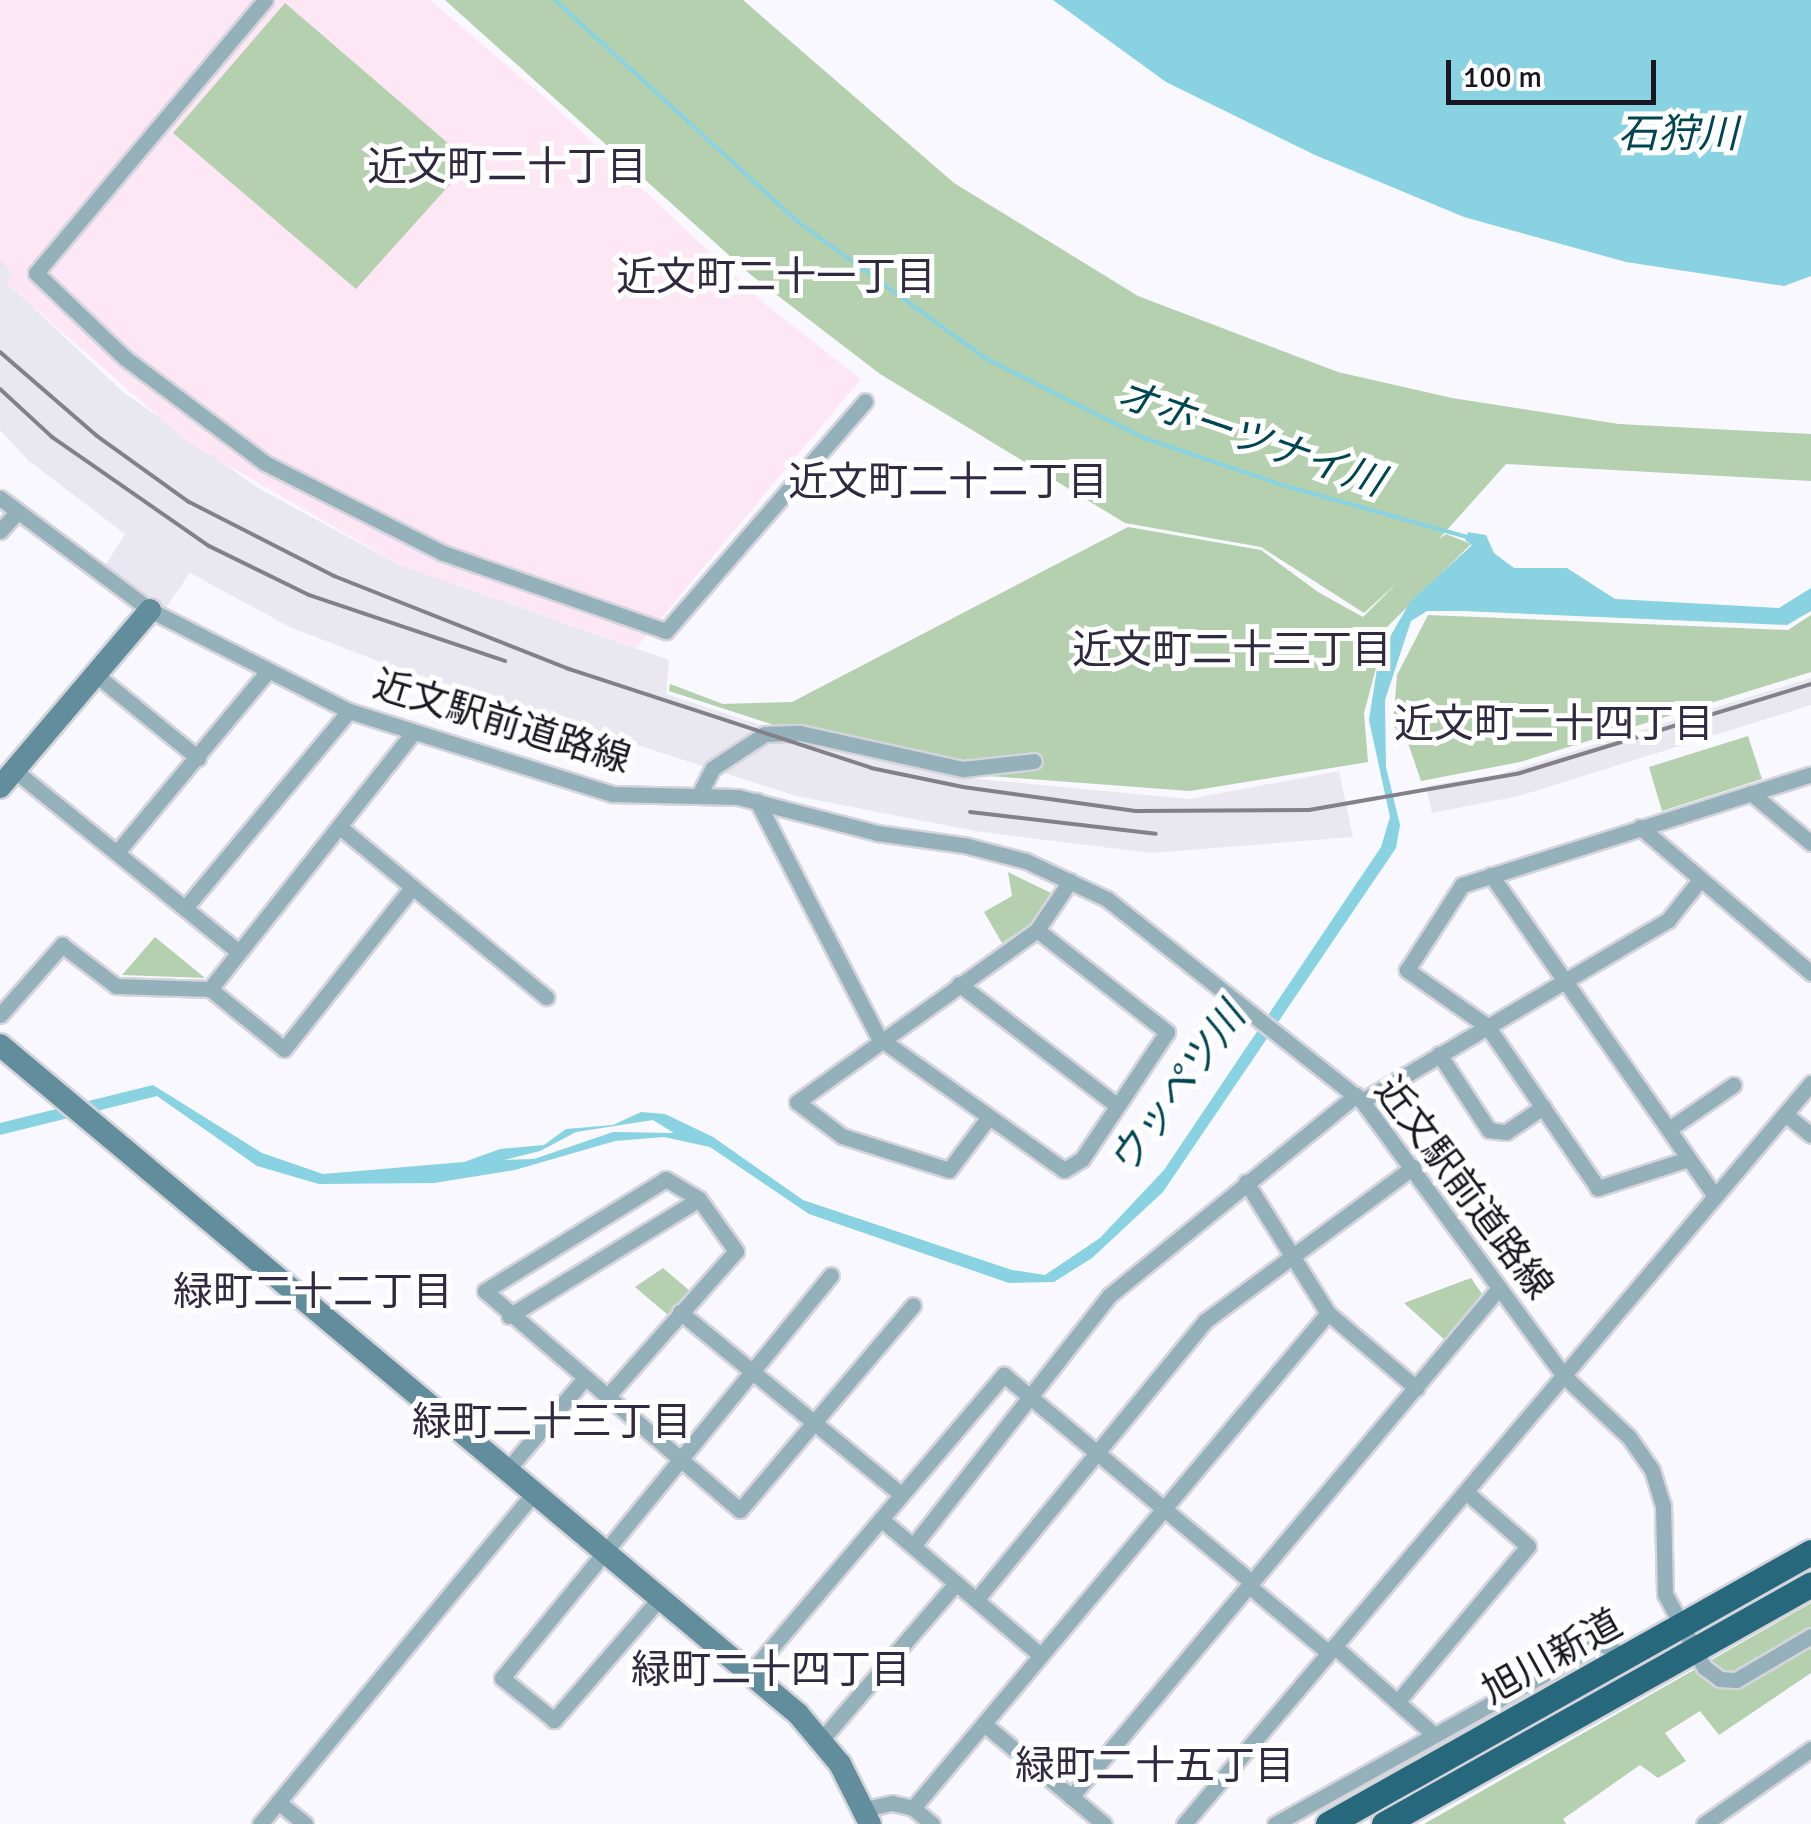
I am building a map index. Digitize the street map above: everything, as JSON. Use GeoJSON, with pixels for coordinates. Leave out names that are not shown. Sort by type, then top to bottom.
{"type":"FeatureCollection","features":[{"type":"Feature","properties":{"kind":"highway","name":"旭川新道"},"geometry":{"type":"LineString","coordinates":[[1328,1824],[1811,1552]]}},
{"type":"Feature","properties":{"kind":"highway","name":"旭川新道"},"geometry":{"type":"LineString","coordinates":[[1384,1824],[1811,1584]]}},
{"type":"Feature","properties":{"kind":"main road"},"geometry":{"type":"LineString","coordinates":[[7,778],[150,610]]}},
{"type":"Feature","properties":{"kind":"main road"},"geometry":{"type":"LineString","coordinates":[[0,1045],[750,1673],[822,1739],[867,1816]]}},
{"type":"Feature","properties":{"kind":"street"},"geometry":{"type":"LineString","coordinates":[[264,0],[36,272],[124,358],[265,463],[443,554],[666,631],[865,402]]}},
{"type":"Feature","properties":{"kind":"street","name":"近文駅前道路線"},"geometry":{"type":"LineString","coordinates":[[0,498],[150,610],[349,711],[612,794],[699,794],[756,801],[1010,857],[1107,900],[1359,1098],[1564,1376],[1630,1437],[1652,1470],[1663,1505],[1665,1594],[1692,1652]]}},
{"type":"Feature","properties":{"kind":"street"},"geometry":{"type":"LineString","coordinates":[[0,531],[16,512]]}},
{"type":"Feature","properties":{"kind":"street"},"geometry":{"type":"LineString","coordinates":[[118,852],[268,671]]}},
{"type":"Feature","properties":{"kind":"street"},"geometry":{"type":"LineString","coordinates":[[96,674],[198,758]]}},
{"type":"Feature","properties":{"kind":"street"},"geometry":{"type":"LineString","coordinates":[[185,908],[349,711]]}},
{"type":"Feature","properties":{"kind":"street"},"geometry":{"type":"LineString","coordinates":[[210,989],[414,733]]}},
{"type":"Feature","properties":{"kind":"street"},"geometry":{"type":"LineString","coordinates":[[699,794],[713,768],[765,734],[800,733],[963,769],[1034,760]]}},
{"type":"Feature","properties":{"kind":"street"},"geometry":{"type":"LineString","coordinates":[[1688,1159],[1598,1188],[1487,1026],[1407,970],[1462,885],[1811,774]]}},
{"type":"Feature","properties":{"kind":"street"},"geometry":{"type":"LineString","coordinates":[[7,778],[118,852],[238,952]]}},
{"type":"Feature","properties":{"kind":"street"},"geometry":{"type":"LineString","coordinates":[[1752,793],[1811,843]]}},
{"type":"Feature","properties":{"kind":"street"},"geometry":{"type":"LineString","coordinates":[[756,801],[879,1038],[1064,1170],[1082,1160],[1167,1032],[1036,930]]}},
{"type":"Feature","properties":{"kind":"street"},"geometry":{"type":"LineString","coordinates":[[1640,827],[1811,973]]}},
{"type":"Feature","properties":{"kind":"street"},"geometry":{"type":"LineString","coordinates":[[341,828],[546,997]]}},
{"type":"Feature","properties":{"kind":"street"},"geometry":{"type":"LineString","coordinates":[[1491,875],[1715,1196]]}},
{"type":"Feature","properties":{"kind":"street"},"geometry":{"type":"LineString","coordinates":[[988,1118],[948,1170],[842,1136],[797,1102],[879,1038],[1036,930],[1070,881]]}},
{"type":"Feature","properties":{"kind":"street"},"geometry":{"type":"LineString","coordinates":[[912,1546],[1034,1399],[1110,1295],[1246,1182],[1359,1098],[1668,920],[1699,881]]}},
{"type":"Feature","properties":{"kind":"street"},"geometry":{"type":"LineString","coordinates":[[0,1016],[62,944],[116,986],[210,989],[284,1049],[411,889]]}},
{"type":"Feature","properties":{"kind":"street"},"geometry":{"type":"LineString","coordinates":[[959,984],[1116,1105]]}},
{"type":"Feature","properties":{"kind":"street"},"geometry":{"type":"LineString","coordinates":[[1440,1054],[1489,1130],[1506,1132],[1543,1108]]}},
{"type":"Feature","properties":{"kind":"street"},"geometry":{"type":"LineString","coordinates":[[1184,1824],[1811,1082]]}},
{"type":"Feature","properties":{"kind":"street"},"geometry":{"type":"LineString","coordinates":[[1670,1129],[1733,1085]]}},
{"type":"Feature","properties":{"kind":"street"},"geometry":{"type":"LineString","coordinates":[[1785,1114],[1811,1136]]}},
{"type":"Feature","properties":{"kind":"street"},"geometry":{"type":"LineString","coordinates":[[976,1600],[1205,1322],[1413,1167]]}},
{"type":"Feature","properties":{"kind":"street"},"geometry":{"type":"LineString","coordinates":[[606,1398],[736,1251],[700,1199],[666,1179],[485,1290],[509,1316],[679,1460],[740,1510],[912,1304]]}},
{"type":"Feature","properties":{"kind":"street"},"geometry":{"type":"LineString","coordinates":[[1246,1182],[1328,1313],[1416,1388]]}},
{"type":"Feature","properties":{"kind":"street"},"geometry":{"type":"LineString","coordinates":[[509,1316],[700,1199]]}},
{"type":"Feature","properties":{"kind":"street"},"geometry":{"type":"LineString","coordinates":[[660,1598],[554,1720],[502,1678],[832,1275]]}},
{"type":"Feature","properties":{"kind":"street"},"geometry":{"type":"LineString","coordinates":[[1072,1797],[1500,1288]]}},
{"type":"Feature","properties":{"kind":"street"},"geometry":{"type":"LineString","coordinates":[[680,1312],[901,1494]]}},
{"type":"Feature","properties":{"kind":"street"},"geometry":{"type":"LineString","coordinates":[[913,1808],[1328,1313]]}},
{"type":"Feature","properties":{"kind":"street"},"geometry":{"type":"LineString","coordinates":[[750,1673],[1004,1376],[1251,1584],[1398,1700],[1432,1734]]}},
{"type":"Feature","properties":{"kind":"street"},"geometry":{"type":"LineString","coordinates":[[508,1469],[584,1378]]}},
{"type":"Feature","properties":{"kind":"street"},"geometry":{"type":"LineString","coordinates":[[260,1824],[535,1492]]}},
{"type":"Feature","properties":{"kind":"street"},"geometry":{"type":"LineString","coordinates":[[1398,1700],[1528,1546],[1466,1492]]}},
{"type":"Feature","properties":{"kind":"street"},"geometry":{"type":"LineString","coordinates":[[881,1519],[1040,1655]]}},
{"type":"Feature","properties":{"kind":"street"},"geometry":{"type":"LineString","coordinates":[[822,1739],[956,1583]]}},
{"type":"Feature","properties":{"kind":"street"},"geometry":{"type":"LineString","coordinates":[[1692,1652],[1720,1680],[1736,1680],[1811,1636]]}},
{"type":"Feature","properties":{"kind":"street"},"geometry":{"type":"LineString","coordinates":[[1274,1824],[1600,1643],[1628,1658]]}},
{"type":"Feature","properties":{"kind":"street"},"geometry":{"type":"LineString","coordinates":[[984,1724],[1104,1824]]}},
{"type":"Feature","properties":{"kind":"street"},"geometry":{"type":"LineString","coordinates":[[1704,1824],[1811,1748]]}},
{"type":"Feature","properties":{"kind":"street"},"geometry":{"type":"LineString","coordinates":[[278,1802],[305,1824]]}},
{"type":"Feature","properties":{"kind":"street"},"geometry":{"type":"LineString","coordinates":[[867,1816],[892,1803],[913,1808],[932,1824]]}},
{"type":"Feature","properties":{"kind":"shaded area"},"geometry":{"type":"Polygon","coordinates":[[[0,0],[430,0],[552,104],[766,305],[861,379],[636,648],[400,565],[189,443],[6,283],[13,274],[0,259],[0,0]]]}},
{"type":"Feature","properties":{"kind":"shaded area"},"geometry":{"type":"Polygon","coordinates":[[[0,259],[14,274],[7,283],[122,391],[258,488],[400,565],[669,660],[666,694],[854,756],[978,779],[1189,799],[1339,771],[1353,837],[1151,853],[975,831],[796,796],[388,665],[290,627],[190,573],[164,610],[103,569],[125,534],[29,461],[0,430],[0,259]]]}},
{"type":"Feature","properties":{"kind":"shaded area"},"geometry":{"type":"Polygon","coordinates":[[[1811,678],[1811,705],[1519,796],[1432,813],[1426,786],[1500,774],[1811,678]]]}},
{"type":"Feature","properties":{"kind":"green space"},"geometry":{"type":"Polygon","coordinates":[[[445,0],[743,0],[954,183],[1138,296],[1338,372],[1452,398],[1619,424],[1811,434],[1811,481],[1506,464],[1439,539],[1446,534],[1471,544],[1387,627],[1364,713],[1368,762],[1190,791],[976,775],[855,751],[669,691],[670,684],[723,704],[792,702],[1128,527],[1261,550],[1318,592],[1363,617],[1398,582],[1364,613],[1261,547],[1125,523],[880,374],[751,275],[445,0]]]}},
{"type":"Feature","properties":{"kind":"green space"},"geometry":{"type":"Polygon","coordinates":[[[285,3],[470,162],[356,289],[173,133],[285,3]]]}},
{"type":"Feature","properties":{"kind":"green space"},"geometry":{"type":"Polygon","coordinates":[[[1428,615],[1788,630],[1811,615],[1811,672],[1520,762],[1421,781],[1407,740],[1393,726],[1397,675],[1428,615]]]}},
{"type":"Feature","properties":{"kind":"green space"},"geometry":{"type":"Polygon","coordinates":[[[1748,736],[1762,779],[1662,811],[1649,767],[1748,736]]]}},
{"type":"Feature","properties":{"kind":"green space"},"geometry":{"type":"Polygon","coordinates":[[[1008,872],[1053,894],[1032,923],[1002,943],[984,912],[1012,896],[1008,872]]]}},
{"type":"Feature","properties":{"kind":"green space"},"geometry":{"type":"Polygon","coordinates":[[[155,937],[205,978],[122,975],[155,937]]]}},
{"type":"Feature","properties":{"kind":"green space"},"geometry":{"type":"Polygon","coordinates":[[[663,1268],[690,1291],[668,1315],[635,1287],[663,1268]]]}},
{"type":"Feature","properties":{"kind":"green space"},"geometry":{"type":"Polygon","coordinates":[[[1471,1278],[1482,1294],[1446,1341],[1404,1303],[1471,1278]]]}},
{"type":"Feature","properties":{"kind":"green space"},"geometry":{"type":"Polygon","coordinates":[[[1811,1603],[1811,1673],[1719,1735],[1700,1711],[1665,1733],[1686,1761],[1658,1778],[1640,1765],[1563,1819],[1566,1824],[1424,1824],[1811,1603]]]}},
{"type":"Feature","properties":{"kind":"water","name":"石狩川"},"geometry":{"type":"Polygon","coordinates":[[[1053,0],[1811,0],[1811,276],[1784,286],[1626,262],[1464,217],[1315,155],[1166,82],[1053,0]]]}},
{"type":"Feature","properties":{"kind":"water"},"geometry":{"type":"Polygon","coordinates":[[[1468,532],[1486,535],[1494,553],[1514,568],[1567,568],[1615,599],[1779,608],[1811,588],[1811,611],[1787,625],[1463,611],[1427,611],[1411,621],[1385,700],[1386,767],[1400,825],[1396,848],[1163,1192],[1092,1258],[1054,1282],[1009,1283],[809,1214],[710,1147],[664,1137],[615,1141],[515,1170],[434,1183],[319,1184],[257,1166],[157,1096],[0,1135],[0,1123],[153,1085],[262,1153],[323,1174],[464,1162],[500,1149],[544,1145],[566,1129],[613,1125],[641,1112],[665,1114],[713,1137],[803,1200],[1012,1270],[1045,1275],[1100,1238],[1164,1170],[1381,847],[1390,817],[1369,720],[1379,656],[1410,602],[1472,545],[1465,540],[1468,532]],[[653,1120],[576,1132],[540,1151],[504,1160],[534,1159],[613,1132],[674,1133],[653,1120]]]}},
{"type":"Feature","properties":{"kind":"waterway","name":"オホーツナイ川"},"geometry":{"type":"LineString","coordinates":[[555,0],[798,222],[985,358],[1144,438],[1282,485],[1470,538]]}},
{"type":"Feature","properties":{"kind":"railway"},"geometry":{"type":"LineString","coordinates":[[0,352],[97,436],[189,502],[334,576],[569,669],[871,768],[963,787],[1137,811],[1309,810],[1520,773],[1811,684]]}},
{"type":"Feature","properties":{"kind":"railway"},"geometry":{"type":"LineString","coordinates":[[0,389],[52,437],[209,546],[309,595],[505,661]]}},
{"type":"Feature","properties":{"kind":"railway"},"geometry":{"type":"LineString","coordinates":[[970,812],[1156,834]]}},
{"type":"Feature","properties":{"kind":"district","name":"近文町二十丁目"},"geometry":{"type":"Point","coordinates":[507,167]}},
{"type":"Feature","properties":{"kind":"district","name":"近文町二十一丁目"},"geometry":{"type":"Point","coordinates":[776,277]}},
{"type":"Feature","properties":{"kind":"district","name":"近文町二十二丁目"},"geometry":{"type":"Point","coordinates":[948,482]}},
{"type":"Feature","properties":{"kind":"district","name":"近文町二十三丁目"},"geometry":{"type":"Point","coordinates":[1232,650]}},
{"type":"Feature","properties":{"kind":"district","name":"近文町二十四丁目"},"geometry":{"type":"Point","coordinates":[1554,724]}},
{"type":"Feature","properties":{"kind":"district","name":"緑町二十二丁目"},"geometry":{"type":"Point","coordinates":[313,1292]}},
{"type":"Feature","properties":{"kind":"district","name":"緑町二十三丁目"},"geometry":{"type":"Point","coordinates":[552,1422]}},
{"type":"Feature","properties":{"kind":"district","name":"緑町二十四丁目"},"geometry":{"type":"Point","coordinates":[771,1670]}},
{"type":"Feature","properties":{"kind":"district","name":"緑町二十五丁目"},"geometry":{"type":"Point","coordinates":[1155,1766]}},
{"type":"Feature","properties":{"kind":"water label","name":"ウッペツ川"},"geometry":{"type":"Point","coordinates":[1177,1089]}}]}
